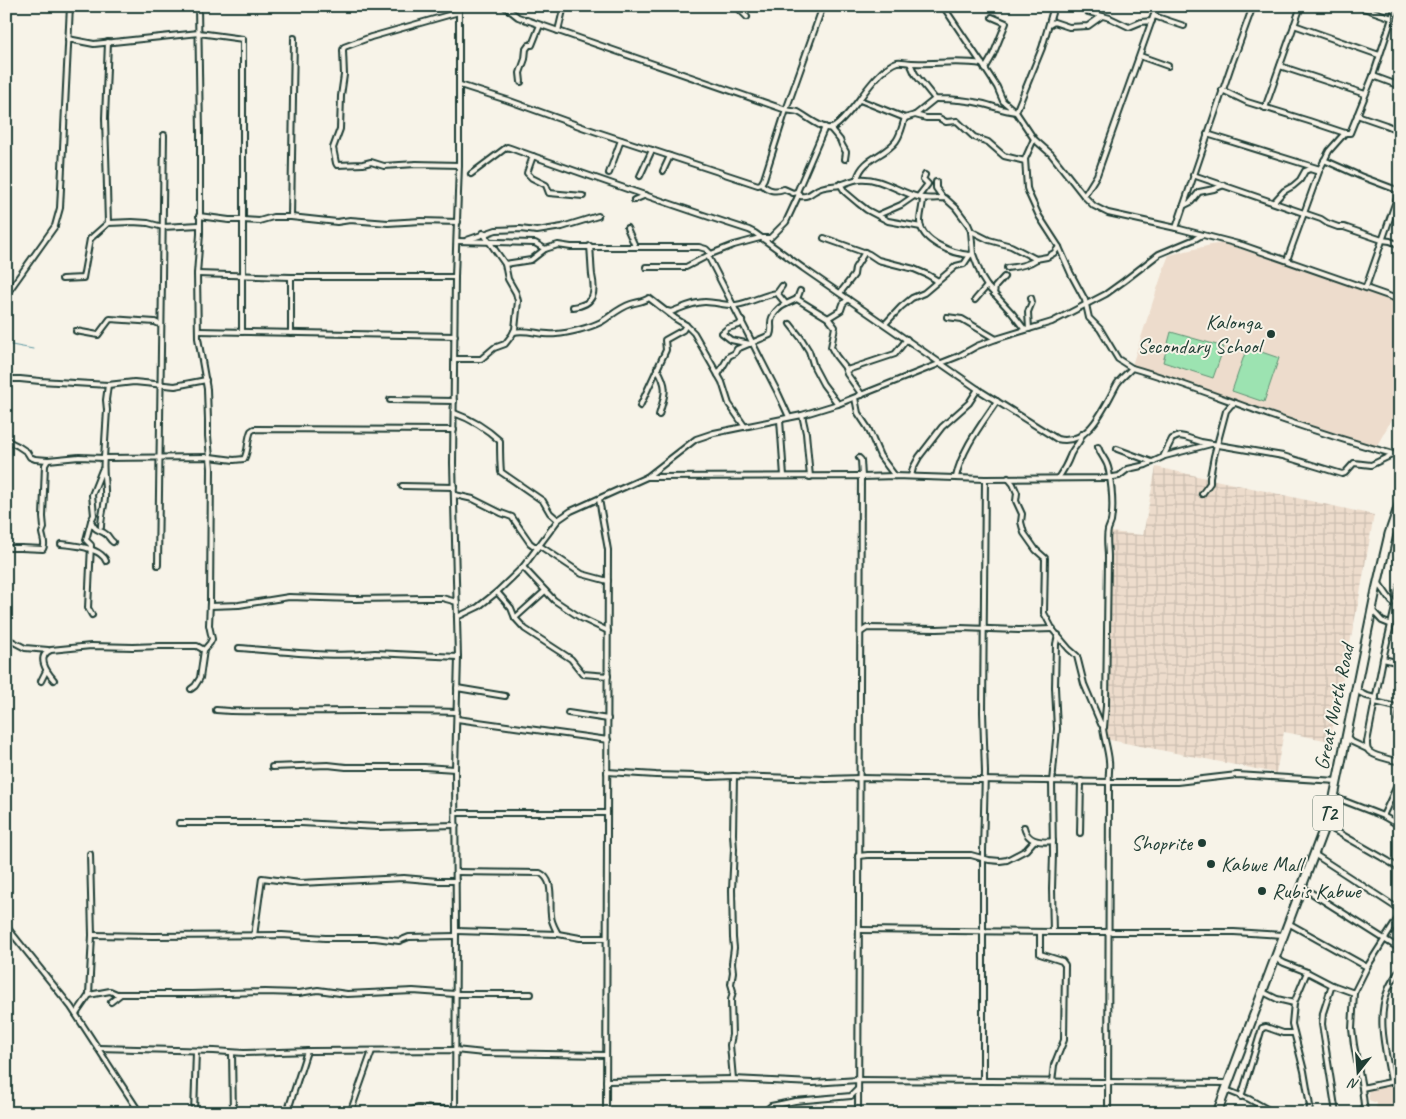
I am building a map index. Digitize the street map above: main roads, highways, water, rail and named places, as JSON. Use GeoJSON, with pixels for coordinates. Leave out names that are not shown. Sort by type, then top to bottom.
{"type":"FeatureCollection","features":[{"type":"Feature","properties":{"kind":"highway","name":"Great North Road"},"geometry":{"type":"LineString","coordinates":[[1217,1113],[1334,797],[1378,582],[1389,534],[1400,502]]}},
{"type":"Feature","properties":{"kind":"waterway"},"geometry":{"type":"LineString","coordinates":[[6,344],[33,349]]}},
{"type":"Feature","properties":{"kind":"place","name":"Kalonga Secondary School"},"geometry":{"type":"Point","coordinates":[1271,334]}},
{"type":"Feature","properties":{"kind":"place","name":"Shoprite"},"geometry":{"type":"Point","coordinates":[1202,843]}},
{"type":"Feature","properties":{"kind":"place","name":"Kabwe Mall"},"geometry":{"type":"Point","coordinates":[1211,864]}},
{"type":"Feature","properties":{"kind":"place","name":"Rubis Kabwe"},"geometry":{"type":"Point","coordinates":[1262,891]}}]}
